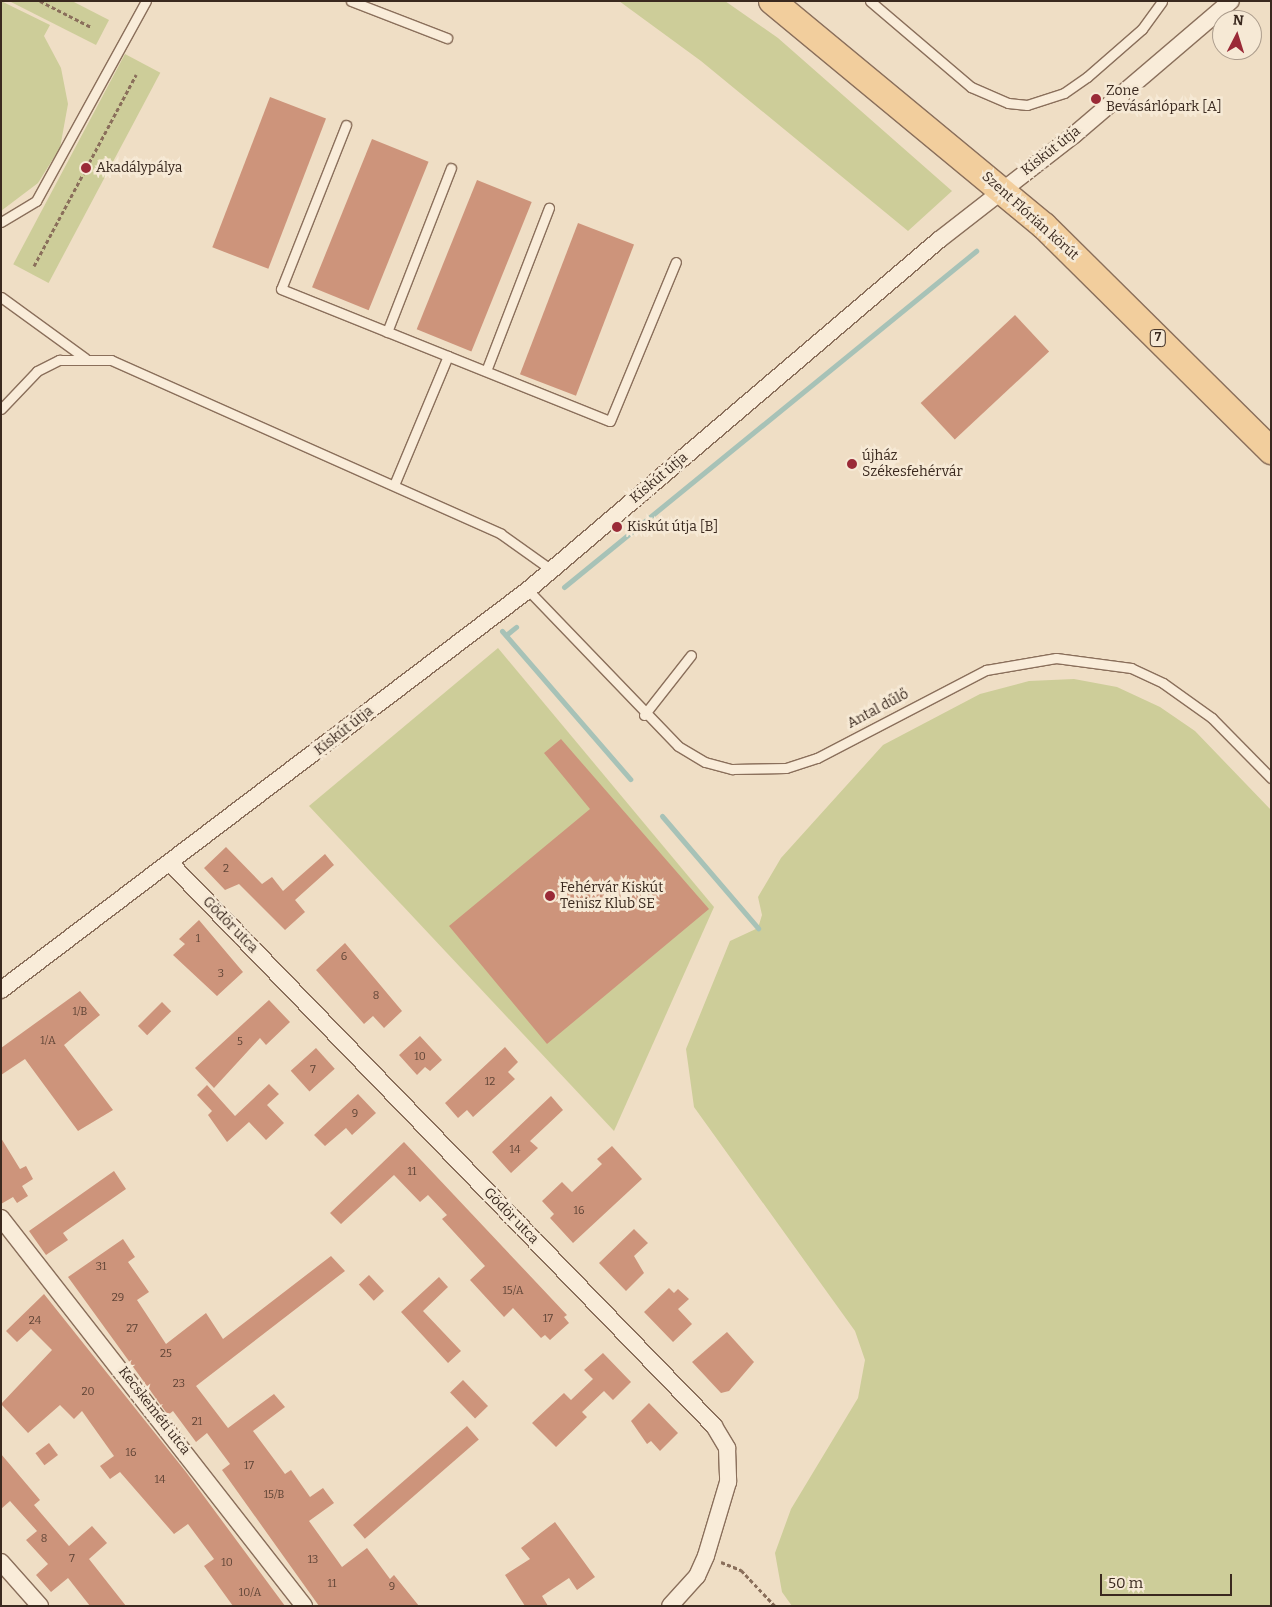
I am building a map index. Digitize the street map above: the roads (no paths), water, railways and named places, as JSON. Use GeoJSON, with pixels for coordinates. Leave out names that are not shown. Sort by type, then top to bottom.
{"type":"FeatureCollection","features":[{"type":"Feature","properties":{"kind":"main road","name":"Szent Flórián körút"},"geometry":{"type":"LineString","coordinates":[[772,1],[1002,190],[1271,452]]}},
{"type":"Feature","properties":{"kind":"street","name":"Kiskút útja"},"geometry":{"type":"LineString","coordinates":[[1,990],[528,590],[550,569],[1002,190],[1231,1]]}},
{"type":"Feature","properties":{"kind":"street","name":"Gödör utca"},"geometry":{"type":"LineString","coordinates":[[170,863],[714,1426],[729,1463],[706,1556],[697,1576],[670,1606]]}},
{"type":"Feature","properties":{"kind":"street","name":"Kecskeméti utca"},"geometry":{"type":"LineString","coordinates":[[1,1218],[304,1606]]}},
{"type":"Feature","properties":{"kind":"street"},"geometry":{"type":"LineString","coordinates":[[1,1562],[40,1606]]}},
{"type":"Feature","properties":{"kind":"lane"},"geometry":{"type":"LineString","coordinates":[[1,222],[36,201],[146,1]]}},
{"type":"Feature","properties":{"kind":"lane"},"geometry":{"type":"LineString","coordinates":[[351,1],[447,38]]}},
{"type":"Feature","properties":{"kind":"lane"},"geometry":{"type":"LineString","coordinates":[[872,2],[971,88],[1008,103],[1026,105],[1064,93],[1087,77],[1142,29],[1162,1]]}},
{"type":"Feature","properties":{"kind":"lane"},"geometry":{"type":"LineString","coordinates":[[346,125],[281,289],[610,421],[676,262]]}},
{"type":"Feature","properties":{"kind":"lane"},"geometry":{"type":"LineString","coordinates":[[387,332],[451,168]]}},
{"type":"Feature","properties":{"kind":"lane"},"geometry":{"type":"LineString","coordinates":[[486,371],[549,208]]}},
{"type":"Feature","properties":{"kind":"lane"},"geometry":{"type":"LineString","coordinates":[[1,297],[85,358]]}},
{"type":"Feature","properties":{"kind":"lane"},"geometry":{"type":"LineString","coordinates":[[394,485],[448,356]]}},
{"type":"Feature","properties":{"kind":"lane"},"geometry":{"type":"LineString","coordinates":[[1,409],[37,370],[59,360],[85,358],[111,360],[501,534],[550,569]]}},
{"type":"Feature","properties":{"kind":"lane","name":"Antal dűlő"},"geometry":{"type":"LineString","coordinates":[[528,590],[644,715],[678,746],[705,762],[758,772],[786,768],[817,758],[986,670],[1038,659],[1097,661],[1131,668],[1188,697],[1271,778]]}},
{"type":"Feature","properties":{"kind":"lane"},"geometry":{"type":"LineString","coordinates":[[644,715],[691,655]]}},
{"type":"Feature","properties":{"kind":"waterway"},"geometry":{"type":"LineString","coordinates":[[564,587],[976,251]]}},
{"type":"Feature","properties":{"kind":"waterway"},"geometry":{"type":"LineString","coordinates":[[506,635],[516,627]]}},
{"type":"Feature","properties":{"kind":"waterway"},"geometry":{"type":"LineString","coordinates":[[502,631],[630,779]]}},
{"type":"Feature","properties":{"kind":"waterway"},"geometry":{"type":"LineString","coordinates":[[662,816],[758,928]]}},
{"type":"Feature","properties":{"kind":"place","name":"Zone Bevásárlópark [A]"},"geometry":{"type":"Point","coordinates":[1096,99]}},
{"type":"Feature","properties":{"kind":"place","name":"Akadálypálya"},"geometry":{"type":"Point","coordinates":[86,168]}},
{"type":"Feature","properties":{"kind":"place","name":"újház Székesfehérvár"},"geometry":{"type":"Point","coordinates":[852,464]}},
{"type":"Feature","properties":{"kind":"place","name":"Kiskút útja [B]"},"geometry":{"type":"Point","coordinates":[617,527]}},
{"type":"Feature","properties":{"kind":"place","name":"Fehérvár Kiskút Tenisz Klub SE"},"geometry":{"type":"Point","coordinates":[550,896]}}]}
